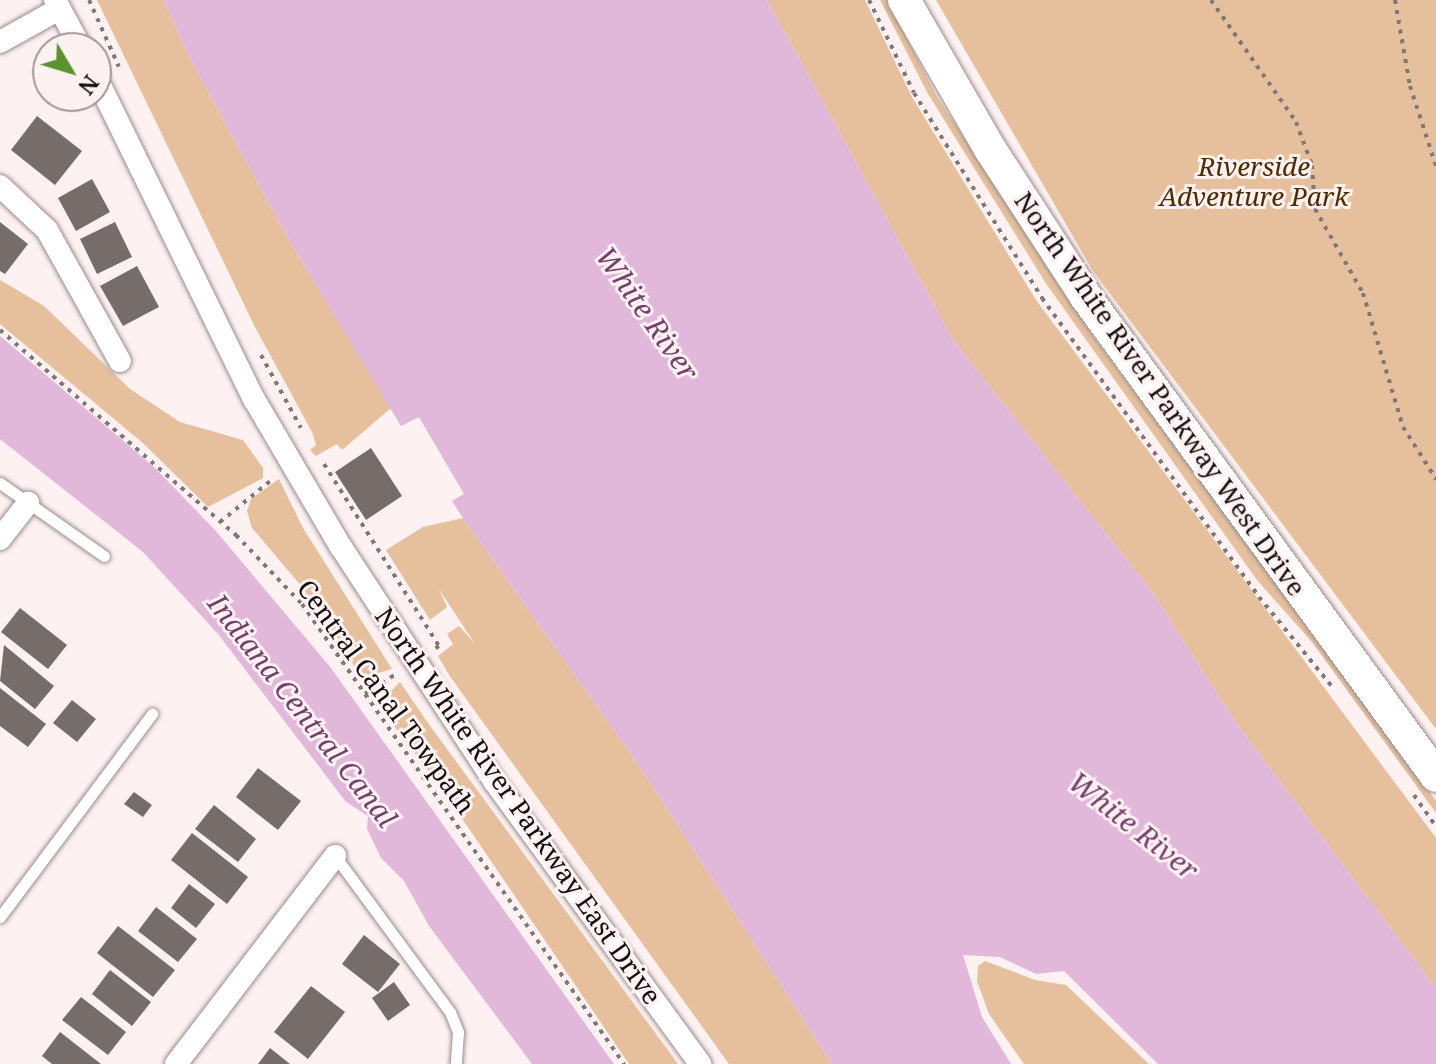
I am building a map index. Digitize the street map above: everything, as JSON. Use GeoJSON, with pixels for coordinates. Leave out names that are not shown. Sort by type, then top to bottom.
{"type":"FeatureCollection","features":[{"type":"Feature","properties":{"kind":"street","name":"North White River Parkway West Drive"},"geometry":{"type":"LineString","coordinates":[[904,0],[983,138],[1093,308],[1436,776]]}},
{"type":"Feature","properties":{"kind":"street"},"geometry":{"type":"LineString","coordinates":[[0,42],[57,4],[72,32]]}},
{"type":"Feature","properties":{"kind":"street","name":"North White River Parkway East Drive"},"geometry":{"type":"LineString","coordinates":[[112,110],[254,399],[341,547],[494,781],[700,1064]]}},
{"type":"Feature","properties":{"kind":"street"},"geometry":{"type":"LineString","coordinates":[[0,186],[47,230],[120,361]]}},
{"type":"Feature","properties":{"kind":"street"},"geometry":{"type":"LineString","coordinates":[[0,539],[28,503]]}},
{"type":"Feature","properties":{"kind":"street"},"geometry":{"type":"LineString","coordinates":[[176,1064],[335,856]]}},
{"type":"Feature","properties":{"kind":"lane"},"geometry":{"type":"LineString","coordinates":[[0,483],[104,556]]}},
{"type":"Feature","properties":{"kind":"lane"},"geometry":{"type":"LineString","coordinates":[[0,917],[152,714]]}},
{"type":"Feature","properties":{"kind":"lane"},"geometry":{"type":"LineString","coordinates":[[335,856],[450,1012],[458,1032],[456,1064]]}},
{"type":"Feature","properties":{"kind":"path"},"geometry":{"type":"LineString","coordinates":[[1211,0],[1296,122],[1312,165],[1315,209],[1363,293],[1403,427],[1436,479]]}},
{"type":"Feature","properties":{"kind":"path"},"geometry":{"type":"LineString","coordinates":[[1395,0],[1410,86],[1436,166]]}},
{"type":"Feature","properties":{"kind":"path","name":"Central Canal Towpath"},"geometry":{"type":"LineString","coordinates":[[0,330],[236,535],[302,604],[624,1064]]}},
{"type":"Feature","properties":{"kind":"green space"},"geometry":{"type":"Polygon","coordinates":[[[97,0],[164,0],[189,57],[290,242],[391,408],[342,450],[337,444],[316,456],[310,450],[316,445],[312,432],[255,327],[97,0]]]}},
{"type":"Feature","properties":{"kind":"green space"},"geometry":{"type":"Polygon","coordinates":[[[767,0],[865,0],[912,97],[1036,300],[1436,838],[1436,988],[1239,727],[1150,589],[954,341],[767,0]]]}},
{"type":"Feature","properties":{"kind":"green space"},"geometry":{"type":"Polygon","coordinates":[[[880,0],[887,0],[936,95],[1094,337],[1436,801],[1436,813],[1312,642],[1257,580],[1047,285],[928,94],[880,0]]]}},
{"type":"Feature","properties":{"kind":"green space","name":"Riverside Adventure Park"},"geometry":{"type":"Polygon","coordinates":[[[936,0],[1436,0],[1436,729],[1093,271],[936,0]]]}},
{"type":"Feature","properties":{"kind":"green space"},"geometry":{"type":"Polygon","coordinates":[[[0,280],[44,306],[130,389],[180,422],[243,440],[263,468],[263,478],[208,507],[144,444],[0,324],[0,280]]]}},
{"type":"Feature","properties":{"kind":"green space"},"geometry":{"type":"Polygon","coordinates":[[[279,479],[303,528],[392,669],[362,678],[302,587],[252,528],[247,511],[251,499],[279,479]]]}},
{"type":"Feature","properties":{"kind":"green space"},"geometry":{"type":"Polygon","coordinates":[[[463,518],[642,770],[832,1064],[729,1064],[449,675],[438,656],[453,644],[447,634],[459,626],[475,644],[439,589],[447,607],[430,620],[386,550],[423,527],[463,518]]]}},
{"type":"Feature","properties":{"kind":"green space"},"geometry":{"type":"Polygon","coordinates":[[[400,682],[678,1064],[629,1064],[444,792],[378,705],[400,682]]]}},
{"type":"Feature","properties":{"kind":"green space"},"geometry":{"type":"Polygon","coordinates":[[[985,961],[1035,980],[1066,985],[1149,1064],[1024,1064],[989,1014],[977,981],[978,966],[985,961]]]}},
{"type":"Feature","properties":{"kind":"water","name":"White River"},"geometry":{"type":"Polygon","coordinates":[[[164,0],[767,0],[954,341],[1150,589],[1239,727],[1436,988],[1436,1064],[1158,1064],[1064,971],[1036,974],[1000,957],[963,955],[982,1017],[1011,1064],[832,1064],[642,770],[452,501],[464,494],[419,417],[401,426],[290,242],[189,57],[164,0]]]}},
{"type":"Feature","properties":{"kind":"water","name":"Indiana Central Canal"},"geometry":{"type":"Polygon","coordinates":[[[0,336],[154,467],[215,530],[331,668],[614,1064],[532,1064],[429,926],[404,881],[381,858],[367,829],[368,816],[346,802],[218,634],[143,552],[0,439],[0,336]]]}},
{"type":"Feature","properties":{"kind":"building"},"geometry":{"type":"Polygon","coordinates":[[[37,116],[82,151],[55,185],[11,150],[37,116]]]}},
{"type":"Feature","properties":{"kind":"building"},"geometry":{"type":"Polygon","coordinates":[[[92,179],[110,212],[76,231],[58,198],[92,179]]]}},
{"type":"Feature","properties":{"kind":"building"},"geometry":{"type":"Polygon","coordinates":[[[0,222],[28,244],[5,274],[0,271],[0,222]]]}},
{"type":"Feature","properties":{"kind":"building"},"geometry":{"type":"Polygon","coordinates":[[[115,222],[132,257],[97,274],[80,239],[115,222]]]}},
{"type":"Feature","properties":{"kind":"building"},"geometry":{"type":"Polygon","coordinates":[[[137,266],[159,307],[123,326],[100,286],[137,266]]]}},
{"type":"Feature","properties":{"kind":"building"},"geometry":{"type":"Polygon","coordinates":[[[371,448],[402,496],[366,520],[335,472],[371,448]]]}},
{"type":"Feature","properties":{"kind":"building"},"geometry":{"type":"Polygon","coordinates":[[[20,608],[67,645],[48,669],[1,632],[20,608]]]}},
{"type":"Feature","properties":{"kind":"building"},"geometry":{"type":"Polygon","coordinates":[[[4,645],[54,686],[35,709],[0,681],[4,645]]]}},
{"type":"Feature","properties":{"kind":"building"},"geometry":{"type":"Polygon","coordinates":[[[0,688],[46,724],[28,747],[0,726],[0,688]]]}},
{"type":"Feature","properties":{"kind":"building"},"geometry":{"type":"Polygon","coordinates":[[[72,700],[96,719],[77,742],[53,723],[72,700]]]}},
{"type":"Feature","properties":{"kind":"building"},"geometry":{"type":"Polygon","coordinates":[[[258,768],[301,801],[278,830],[236,797],[258,768]]]}},
{"type":"Feature","properties":{"kind":"building"},"geometry":{"type":"Polygon","coordinates":[[[134,792],[152,805],[143,817],[124,804],[134,792]]]}},
{"type":"Feature","properties":{"kind":"building"},"geometry":{"type":"Polygon","coordinates":[[[214,805],[256,839],[238,862],[195,829],[214,805]]]}},
{"type":"Feature","properties":{"kind":"building"},"geometry":{"type":"Polygon","coordinates":[[[192,833],[248,877],[227,904],[171,860],[192,833]]]}},
{"type":"Feature","properties":{"kind":"building"},"geometry":{"type":"Polygon","coordinates":[[[189,884],[215,904],[196,928],[171,908],[189,884]]]}},
{"type":"Feature","properties":{"kind":"building"},"geometry":{"type":"Polygon","coordinates":[[[156,907],[197,939],[178,962],[138,931],[156,907]]]}},
{"type":"Feature","properties":{"kind":"building"},"geometry":{"type":"Polygon","coordinates":[[[118,926],[175,970],[153,997],[97,953],[118,926]]]}},
{"type":"Feature","properties":{"kind":"building"},"geometry":{"type":"Polygon","coordinates":[[[364,935],[400,964],[378,992],[342,964],[364,935]]]}},
{"type":"Feature","properties":{"kind":"building"},"geometry":{"type":"Polygon","coordinates":[[[110,970],[151,1002],[132,1026],[92,994],[110,970]]]}},
{"type":"Feature","properties":{"kind":"building"},"geometry":{"type":"Polygon","coordinates":[[[394,982],[410,1005],[388,1021],[372,998],[394,982]]]}},
{"type":"Feature","properties":{"kind":"building"},"geometry":{"type":"Polygon","coordinates":[[[311,986],[345,1012],[308,1059],[274,1032],[311,986]]]}},
{"type":"Feature","properties":{"kind":"building"},"geometry":{"type":"Polygon","coordinates":[[[81,997],[126,1032],[108,1055],[62,1020],[81,997]]]}},
{"type":"Feature","properties":{"kind":"building"},"geometry":{"type":"Polygon","coordinates":[[[60,1032],[101,1064],[52,1064],[42,1056],[60,1032]]]}},
{"type":"Feature","properties":{"kind":"building"},"geometry":{"type":"Polygon","coordinates":[[[270,1048],[290,1064],[258,1064],[270,1048]]]}}]}
